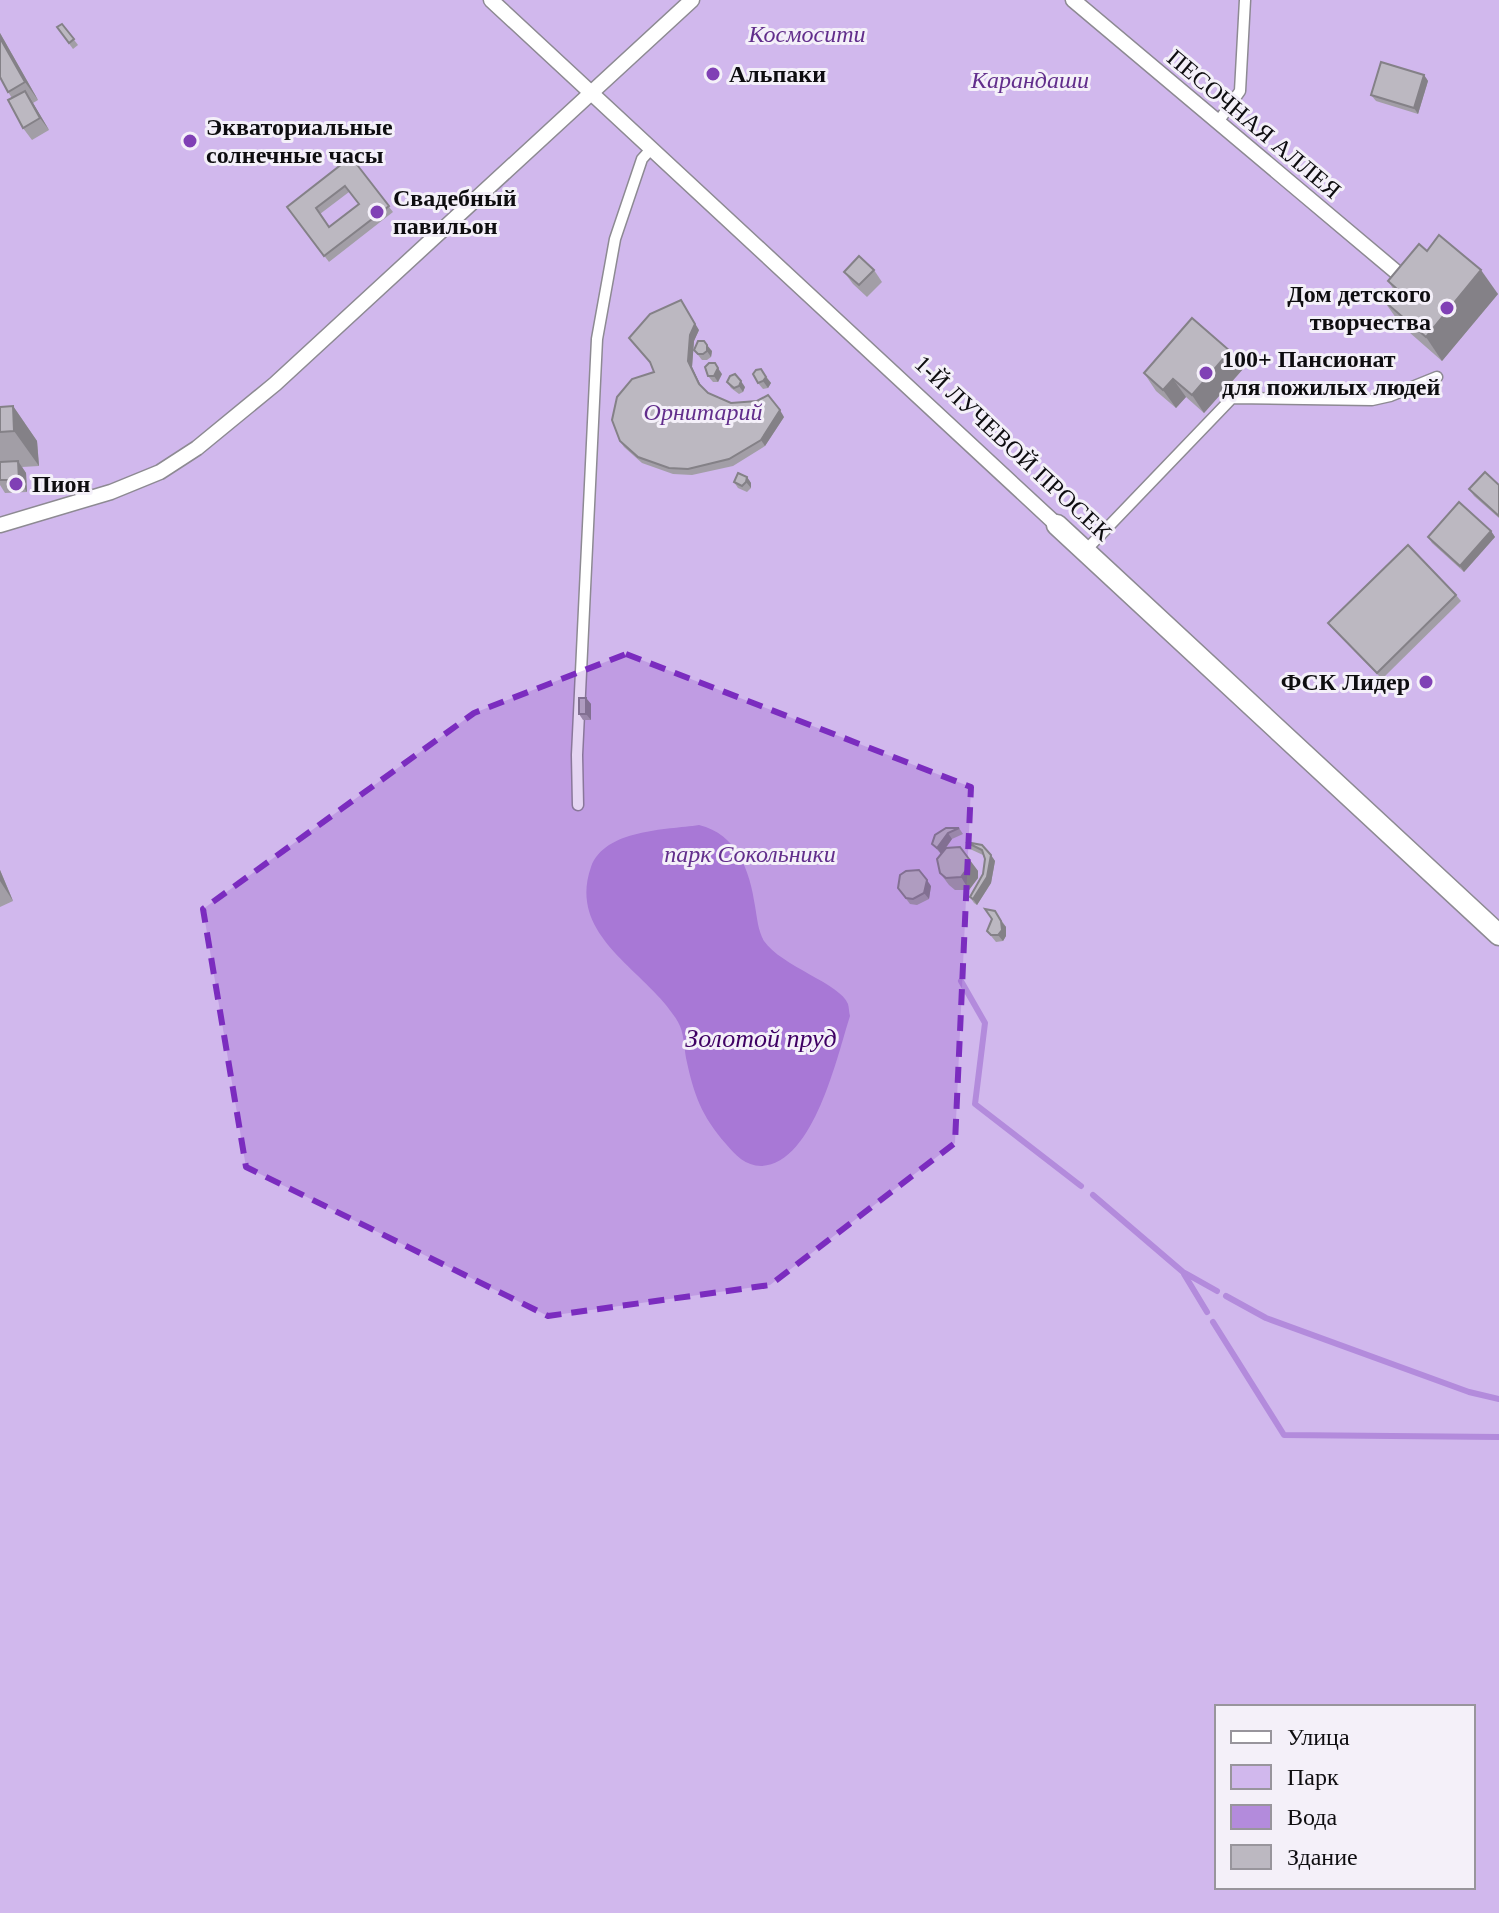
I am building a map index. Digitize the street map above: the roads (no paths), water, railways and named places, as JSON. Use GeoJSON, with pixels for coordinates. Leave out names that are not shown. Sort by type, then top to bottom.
{"type":"FeatureCollection","features":[{"type":"Feature","properties":{"kind":"street","name":"1-Й ЛУЧЕВОЙ ПРОСЕК"},"geometry":{"type":"LineString","coordinates":[[491,0],[1499,935]]}},
{"type":"Feature","properties":{"kind":"street"},"geometry":{"type":"LineString","coordinates":[[0,525],[111,492],[160,472],[197,448],[275,384],[692,0]]}},
{"type":"Feature","properties":{"kind":"street","name":"ПЕСОЧНАЯ АЛЛЕЯ"},"geometry":{"type":"LineString","coordinates":[[1073,0],[1407,281]]}},
{"type":"Feature","properties":{"kind":"lane"},"geometry":{"type":"LineString","coordinates":[[1218,122],[1240,91],[1245,0]]}},
{"type":"Feature","properties":{"kind":"lane"},"geometry":{"type":"LineString","coordinates":[[578,805],[577,755],[597,339],[615,239],[642,159],[651,149]]}},
{"type":"Feature","properties":{"kind":"lane"},"geometry":{"type":"LineString","coordinates":[[1085,551],[1232,398],[1372,400],[1437,377]]}},
{"type":"Feature","properties":{"kind":"water","name":"Золотой пруд"},"geometry":{"type":"Polygon","coordinates":[[[699,825],[723,837],[739,856],[753,893],[764,941],[783,959],[834,989],[848,1005],[850,1016],[830,1081],[809,1128],[780,1161],[761,1166],[737,1156],[710,1124],[692,1083],[678,1022],[600,934],[590,914],[586,892],[591,867],[598,854],[609,845],[654,830],[699,825]]]}},
{"type":"Feature","properties":{"kind":"waterway"},"geometry":{"type":"LineString","coordinates":[[961,981],[985,1023],[975,1104],[1081,1186]]}},
{"type":"Feature","properties":{"kind":"waterway"},"geometry":{"type":"LineString","coordinates":[[1093,1195],[1183,1272],[1217,1291]]}},
{"type":"Feature","properties":{"kind":"waterway"},"geometry":{"type":"LineString","coordinates":[[1184,1274],[1207,1312]]}},
{"type":"Feature","properties":{"kind":"waterway"},"geometry":{"type":"LineString","coordinates":[[1226,1296],[1266,1318],[1469,1392],[1499,1399]]}},
{"type":"Feature","properties":{"kind":"waterway"},"geometry":{"type":"LineString","coordinates":[[1213,1322],[1284,1435],[1499,1437]]}},
{"type":"Feature","properties":{"kind":"place","name":"Альпаки"},"geometry":{"type":"Point","coordinates":[713,74]}},
{"type":"Feature","properties":{"kind":"place","name":"Экваториальные солнечные часы"},"geometry":{"type":"Point","coordinates":[190,141]}},
{"type":"Feature","properties":{"kind":"place","name":"Свадебный павильон"},"geometry":{"type":"Point","coordinates":[377,212]}},
{"type":"Feature","properties":{"kind":"place","name":"Дом детского творчества"},"geometry":{"type":"Point","coordinates":[1447,308]}},
{"type":"Feature","properties":{"kind":"place","name":"100+ Пансионат для пожилых людей"},"geometry":{"type":"Point","coordinates":[1206,373]}},
{"type":"Feature","properties":{"kind":"place","name":"Пион"},"geometry":{"type":"Point","coordinates":[16,484]}},
{"type":"Feature","properties":{"kind":"place","name":"ФСК Лидер"},"geometry":{"type":"Point","coordinates":[1426,682]}},
{"type":"Feature","properties":{"kind":"park label","name":"Космосити"},"geometry":{"type":"Point","coordinates":[807,34]}},
{"type":"Feature","properties":{"kind":"park label","name":"Карандаши"},"geometry":{"type":"Point","coordinates":[1030,80]}},
{"type":"Feature","properties":{"kind":"park label","name":"Орнитарий"},"geometry":{"type":"Point","coordinates":[703,412]}},
{"type":"Feature","properties":{"kind":"park label","name":"парк Сокольники"},"geometry":{"type":"Point","coordinates":[750,854]}}]}
